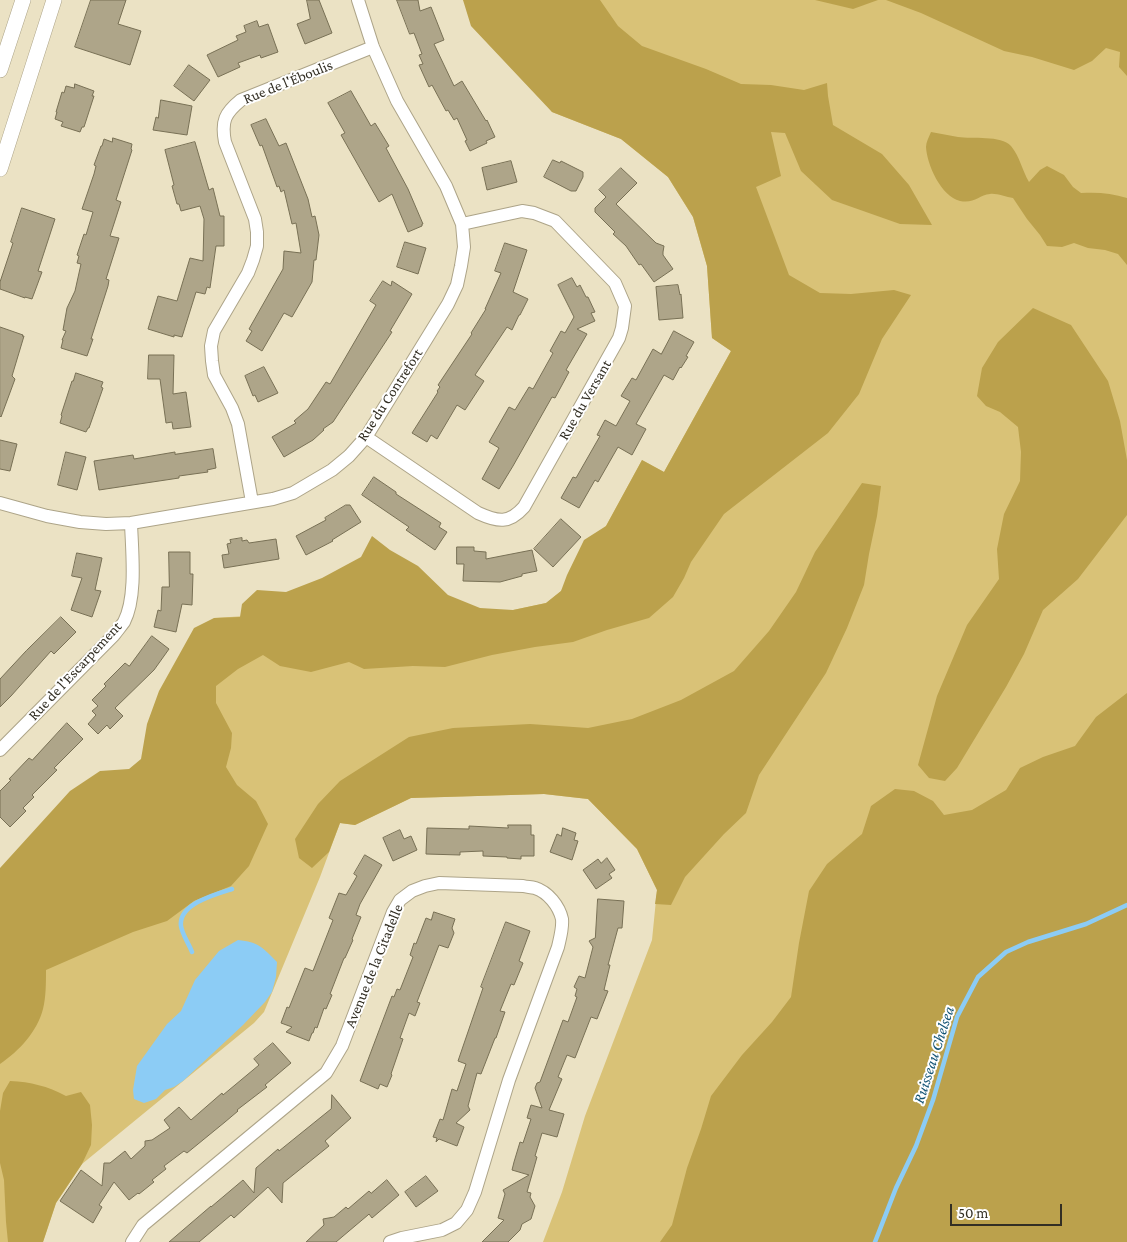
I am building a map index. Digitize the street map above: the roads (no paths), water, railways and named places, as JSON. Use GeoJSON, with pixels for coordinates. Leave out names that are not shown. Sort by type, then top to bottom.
{"type":"FeatureCollection","features":[{"type":"Feature","properties":{"kind":"street"},"geometry":{"type":"LineString","coordinates":[[0,70],[23,0]]}},
{"type":"Feature","properties":{"kind":"street"},"geometry":{"type":"LineString","coordinates":[[0,169],[54,0]]}},
{"type":"Feature","properties":{"kind":"street","name":"Rue du Contrefort"},"geometry":{"type":"LineString","coordinates":[[0,503],[48,516],[80,522],[106,524],[131,523],[273,499],[293,493],[332,470],[349,456],[366,437],[448,304],[456,284],[464,247],[462,224],[446,186],[397,101],[373,48],[358,0]]}},
{"type":"Feature","properties":{"kind":"street","name":"Rue de l'Éboulis"},"geometry":{"type":"LineString","coordinates":[[252,502],[238,424],[232,408],[214,375],[212,361],[211,346],[214,331],[248,272],[254,260],[257,246],[255,219],[225,142],[222,129],[225,118],[232,107],[241,100],[373,48]]}},
{"type":"Feature","properties":{"kind":"street","name":"Rue du Versant"},"geometry":{"type":"LineString","coordinates":[[366,437],[478,513],[497,520],[507,520],[524,507],[620,338],[625,306],[615,283],[555,220],[522,211],[462,224]]}},
{"type":"Feature","properties":{"kind":"street","name":"Rue de l'Escarpement"},"geometry":{"type":"LineString","coordinates":[[0,750],[114,635],[124,621],[132,589],[131,523]]}},
{"type":"Feature","properties":{"kind":"street","name":"Avenue de la Citadelle"},"geometry":{"type":"LineString","coordinates":[[132,1242],[143,1225],[326,1073],[342,1046],[393,912],[400,900],[412,891],[439,883],[536,888],[548,895],[557,906],[562,920],[561,933],[558,947],[504,1094],[475,1192],[467,1210],[456,1223],[442,1230],[390,1242]]}},
{"type":"Feature","properties":{"kind":"water"},"geometry":{"type":"Polygon","coordinates":[[[238,940],[260,946],[277,962],[272,992],[243,1025],[183,1081],[165,1090],[156,1099],[144,1103],[134,1099],[133,1090],[137,1066],[167,1024],[181,1011],[195,980],[219,951],[238,940]]]}},
{"type":"Feature","properties":{"kind":"waterway"},"geometry":{"type":"LineString","coordinates":[[192,952],[181,926],[185,912],[199,901],[232,889]]}},
{"type":"Feature","properties":{"kind":"waterway","name":"Ruisseau Chelsea"},"geometry":{"type":"LineString","coordinates":[[875,1242],[896,1188],[916,1146],[933,1100],[957,1017],[978,977],[1006,952],[1028,942],[1086,924],[1127,905]]}}]}
